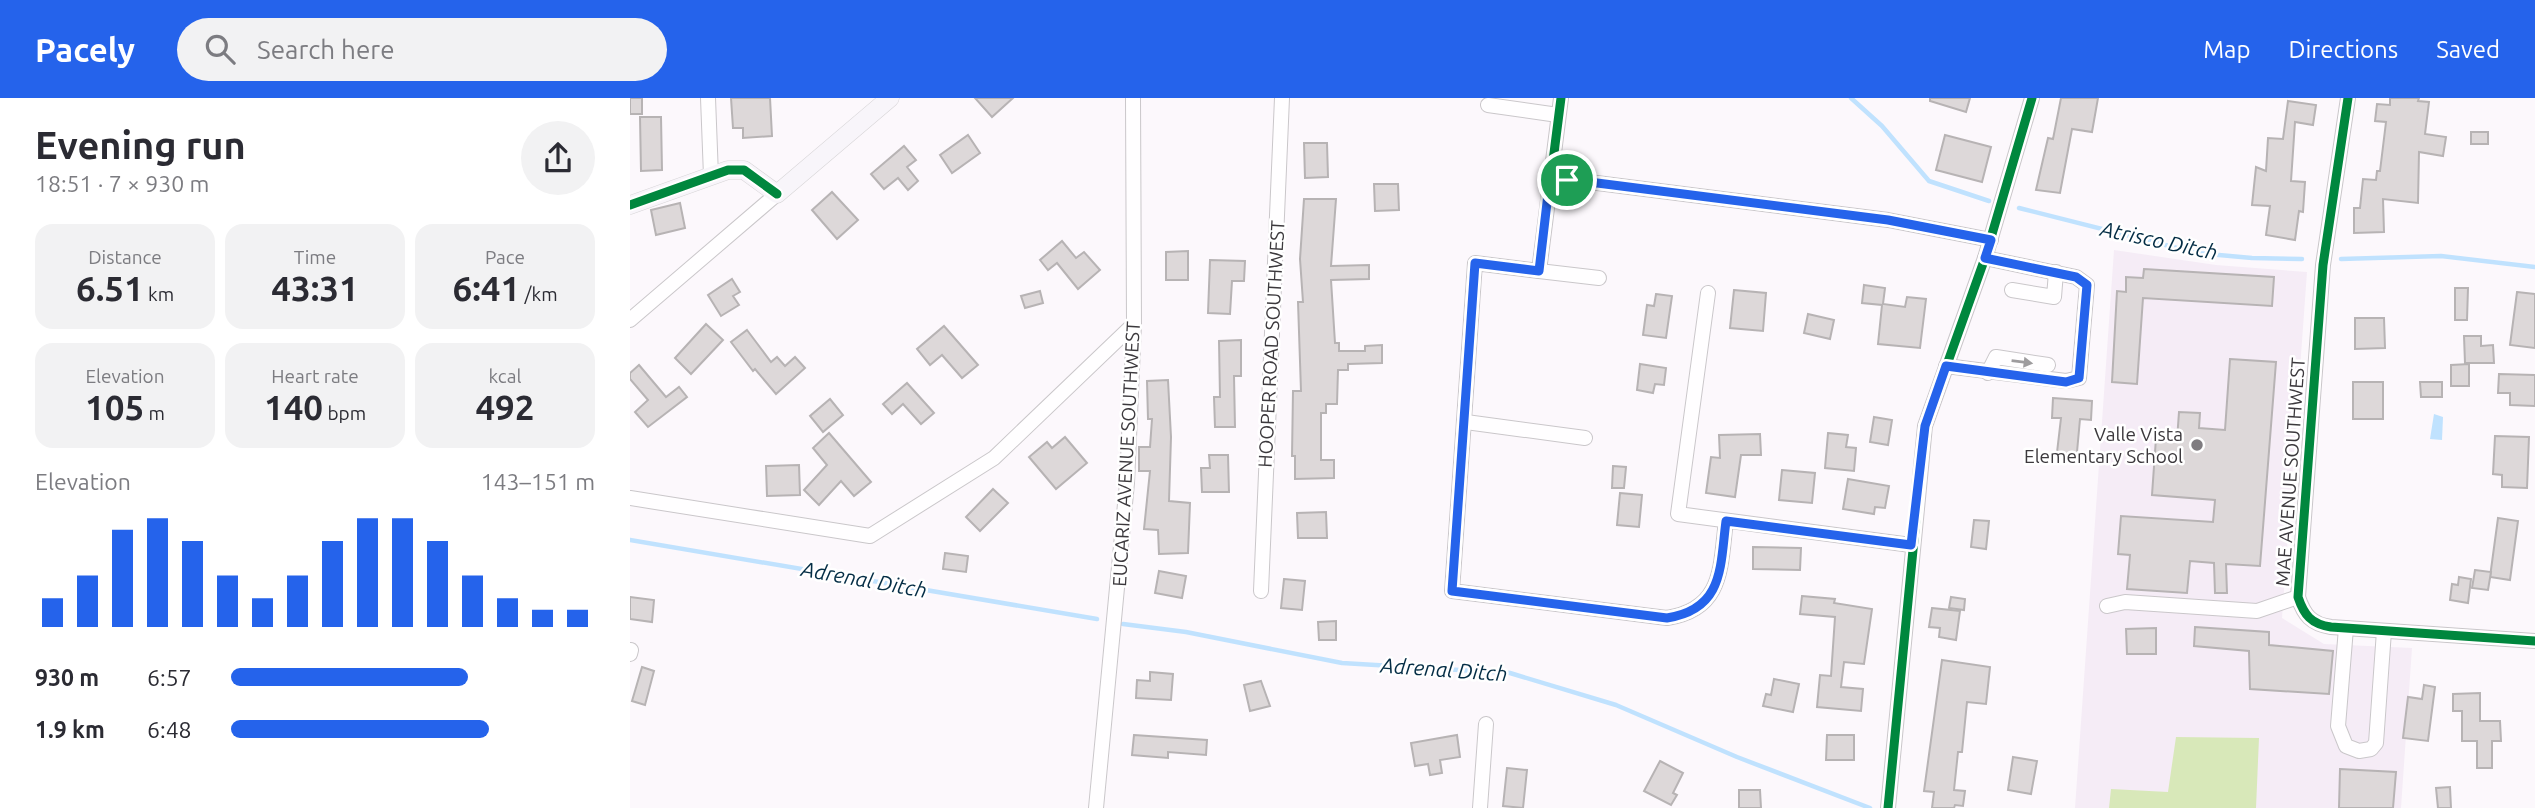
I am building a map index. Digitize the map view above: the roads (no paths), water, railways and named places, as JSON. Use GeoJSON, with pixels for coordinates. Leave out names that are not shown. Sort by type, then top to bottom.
{"type":"FeatureCollection","features":[{"type":"Feature","properties":{"kind":"main road"},"geometry":{"type":"LineString","coordinates":[[630,205],[728,170],[744,170],[777,194],[890,98]]}},
{"type":"Feature","properties":{"kind":"street"},"geometry":{"type":"LineString","coordinates":[[708,98],[711,176]]}},
{"type":"Feature","properties":{"kind":"street","name":"EUCARIZ AVENUE SOUTHWEST"},"geometry":{"type":"LineString","coordinates":[[1096,808],[1120,572],[1134,324],[1133,98]]}},
{"type":"Feature","properties":{"kind":"street","name":"HOOPER ROAD SOUTHWEST"},"geometry":{"type":"LineString","coordinates":[[1261,591],[1282,98]]}},
{"type":"Feature","properties":{"kind":"street"},"geometry":{"type":"LineString","coordinates":[[1539,271],[1561,98]]}},
{"type":"Feature","properties":{"kind":"street"},"geometry":{"type":"LineString","coordinates":[[1888,808],[1911,545],[1925,426],[1985,258],[2013,171],[2032,98]]}},
{"type":"Feature","properties":{"kind":"street","name":"MAE AVENUE SOUTHWEST"},"geometry":{"type":"LineString","coordinates":[[2348,98],[2323,265],[2298,597],[2310,620],[2321,625],[2535,641]]}},
{"type":"Feature","properties":{"kind":"street"},"geometry":{"type":"LineString","coordinates":[[1488,105],[1558,115]]}},
{"type":"Feature","properties":{"kind":"street"},"geometry":{"type":"LineString","coordinates":[[1550,177],[1992,236]]}},
{"type":"Feature","properties":{"kind":"street"},"geometry":{"type":"LineString","coordinates":[[630,320],[777,194]]}},
{"type":"Feature","properties":{"kind":"street"},"geometry":{"type":"LineString","coordinates":[[1946,366],[2066,382],[2079,378],[2087,285],[2076,277],[1985,258]]}},
{"type":"Feature","properties":{"kind":"street"},"geometry":{"type":"LineString","coordinates":[[1599,278],[1475,263],[1466,422],[1452,591],[1667,618],[1685,615],[1710,596],[1718,580],[1726,521]]}},
{"type":"Feature","properties":{"kind":"street"},"geometry":{"type":"LineString","coordinates":[[2012,290],[2054,297],[2056,272]]}},
{"type":"Feature","properties":{"kind":"street"},"geometry":{"type":"LineString","coordinates":[[1708,293],[1678,514],[1911,545]]}},
{"type":"Feature","properties":{"kind":"street"},"geometry":{"type":"LineString","coordinates":[[630,498],[870,536],[994,458],[1134,324]]}},
{"type":"Feature","properties":{"kind":"street"},"geometry":{"type":"LineString","coordinates":[[1988,373],[1996,357],[2048,365]]}},
{"type":"Feature","properties":{"kind":"street"},"geometry":{"type":"LineString","coordinates":[[1466,422],[1585,438]]}},
{"type":"Feature","properties":{"kind":"street"},"geometry":{"type":"LineString","coordinates":[[2107,606],[2125,602],[2258,611],[2298,597]]}},
{"type":"Feature","properties":{"kind":"street"},"geometry":{"type":"LineString","coordinates":[[2346,628],[2338,726],[2346,746],[2359,751],[2371,749],[2376,743],[2384,631]]}},
{"type":"Feature","properties":{"kind":"street"},"geometry":{"type":"LineString","coordinates":[[1480,808],[1486,724]]}},
{"type":"Feature","properties":{"kind":"water"},"geometry":{"type":"Polygon","coordinates":[[[2434,414],[2443,417],[2442,440],[2430,439],[2434,414]]]}},
{"type":"Feature","properties":{"kind":"waterway","name":"Atrisco Ditch"},"geometry":{"type":"LineString","coordinates":[[1851,98],[1882,126],[1929,181],[1989,201]]}},
{"type":"Feature","properties":{"kind":"waterway","name":"Atrisco Ditch"},"geometry":{"type":"LineString","coordinates":[[2019,208],[2197,253],[2302,259]]}},
{"type":"Feature","properties":{"kind":"waterway","name":"Atrisco Ditch"},"geometry":{"type":"LineString","coordinates":[[2341,259],[2441,256],[2535,267]]}},
{"type":"Feature","properties":{"kind":"waterway","name":"Adrenal Ditch"},"geometry":{"type":"LineString","coordinates":[[630,540],[1097,619]]}},
{"type":"Feature","properties":{"kind":"waterway","name":"Adrenal Ditch"},"geometry":{"type":"LineString","coordinates":[[1123,624],[1186,632],[1342,663],[1510,673],[1616,705],[1737,757],[1870,808]]}},
{"type":"Feature","properties":{"kind":"place","name":"Valle Vista Elementary School"},"geometry":{"type":"Point","coordinates":[2197,445]}}]}
